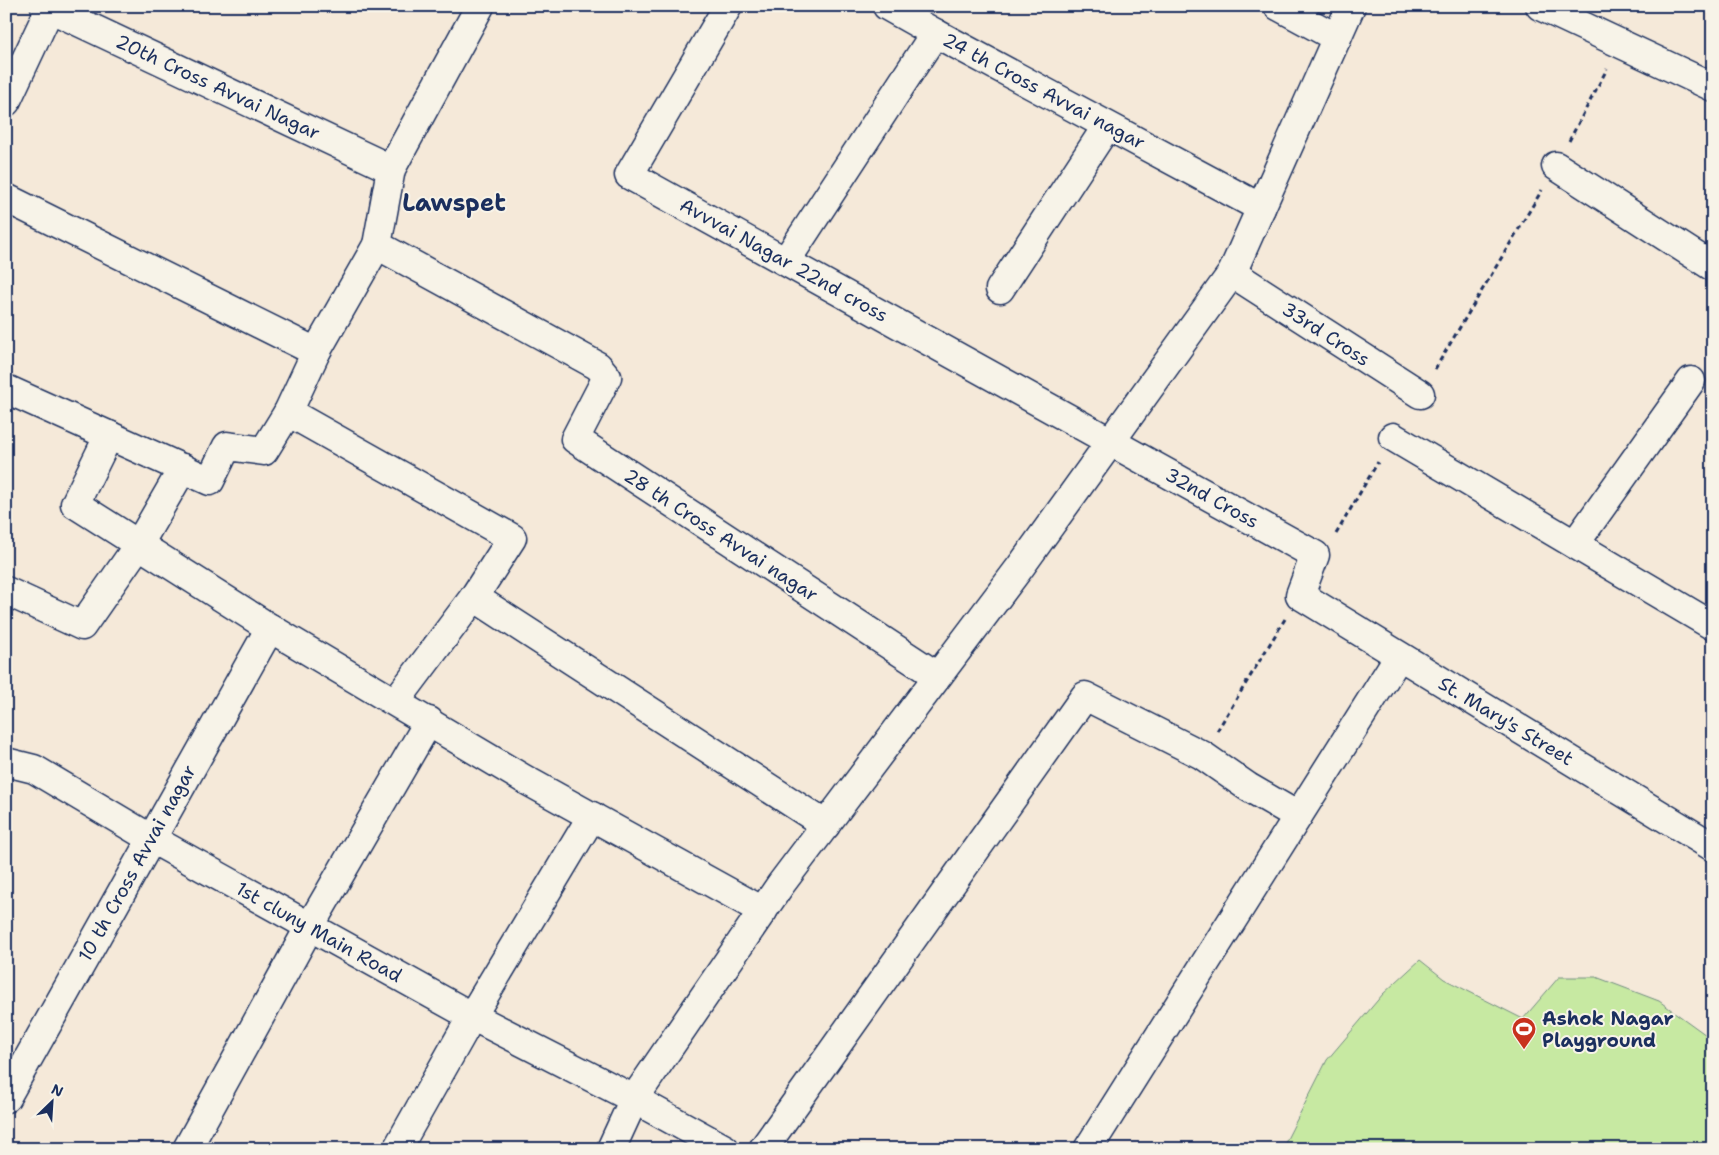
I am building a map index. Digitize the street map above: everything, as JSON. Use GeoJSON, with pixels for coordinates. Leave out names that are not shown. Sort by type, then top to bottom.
{"type":"FeatureCollection","features":[{"type":"Feature","properties":{"kind":"street"},"geometry":{"type":"LineString","coordinates":[[6,389],[210,481],[226,446],[264,451],[288,412],[316,352],[377,245],[391,168],[480,6]]}},
{"type":"Feature","properties":{"kind":"street","name":"Avvvai Nagar 22nd cross"},"geometry":{"type":"LineString","coordinates":[[728,6],[629,175],[1110,440]]}},
{"type":"Feature","properties":{"kind":"street"},"geometry":{"type":"LineString","coordinates":[[888,6],[935,32]]}},
{"type":"Feature","properties":{"kind":"street"},"geometry":{"type":"LineString","coordinates":[[1278,6],[1337,38]]}},
{"type":"Feature","properties":{"kind":"street"},"geometry":{"type":"LineString","coordinates":[[611,1149],[634,1099],[763,911],[1020,566],[1232,273],[1351,6]]}},
{"type":"Feature","properties":{"kind":"street"},"geometry":{"type":"LineString","coordinates":[[1540,6],[1713,87]]}},
{"type":"Feature","properties":{"kind":"street"},"geometry":{"type":"LineString","coordinates":[[6,102],[49,7]]}},
{"type":"Feature","properties":{"kind":"street","name":"20th Cross Avvai Nagar"},"geometry":{"type":"LineString","coordinates":[[49,7],[391,168]]}},
{"type":"Feature","properties":{"kind":"street","name":"24 th Cross Avvai nagar"},"geometry":{"type":"LineString","coordinates":[[786,261],[935,32],[1261,208]]}},
{"type":"Feature","properties":{"kind":"street"},"geometry":{"type":"LineString","coordinates":[[1000,289],[1107,126]]}},
{"type":"Feature","properties":{"kind":"street"},"geometry":{"type":"LineString","coordinates":[[1556,166],[1713,267]]}},
{"type":"Feature","properties":{"kind":"street"},"geometry":{"type":"LineString","coordinates":[[6,198],[316,352]]}},
{"type":"Feature","properties":{"kind":"street","name":"28 th Cross Avvai nagar"},"geometry":{"type":"LineString","coordinates":[[377,245],[598,366],[607,377],[575,439],[937,676]]}},
{"type":"Feature","properties":{"kind":"street","name":"33rd Cross"},"geometry":{"type":"LineString","coordinates":[[1232,273],[1420,394]]}},
{"type":"Feature","properties":{"kind":"street"},"geometry":{"type":"LineString","coordinates":[[1575,544],[1691,380]]}},
{"type":"Feature","properties":{"kind":"street"},"geometry":{"type":"LineString","coordinates":[[288,412],[512,538],[474,597],[396,701]]}},
{"type":"Feature","properties":{"kind":"street"},"geometry":{"type":"LineString","coordinates":[[110,435],[75,504],[270,628],[396,701],[524,779],[763,911]]}},
{"type":"Feature","properties":{"kind":"street"},"geometry":{"type":"LineString","coordinates":[[1393,437],[1713,626]]}},
{"type":"Feature","properties":{"kind":"street","name":"32nd Cross"},"geometry":{"type":"LineString","coordinates":[[1110,440],[1315,555],[1300,595]]}},
{"type":"Feature","properties":{"kind":"street"},"geometry":{"type":"LineString","coordinates":[[6,591],[82,626],[139,544],[183,468]]}},
{"type":"Feature","properties":{"kind":"street","name":"St. Mary's Street"},"geometry":{"type":"LineString","coordinates":[[1300,595],[1713,847]]}},
{"type":"Feature","properties":{"kind":"street"},"geometry":{"type":"LineString","coordinates":[[474,597],[826,825]]}},
{"type":"Feature","properties":{"kind":"street","name":"10 th Cross Avvai nagar"},"geometry":{"type":"LineString","coordinates":[[6,1098],[150,838],[270,628]]}},
{"type":"Feature","properties":{"kind":"street"},"geometry":{"type":"LineString","coordinates":[[1088,1149],[1399,656]]}},
{"type":"Feature","properties":{"kind":"street"},"geometry":{"type":"LineString","coordinates":[[763,1149],[1085,696],[1202,755],[1248,787],[1298,816]]}},
{"type":"Feature","properties":{"kind":"street"},"geometry":{"type":"LineString","coordinates":[[186,1149],[310,926],[429,721]]}},
{"type":"Feature","properties":{"kind":"street","name":"1st cluny Main Road"},"geometry":{"type":"LineString","coordinates":[[6,762],[34,769],[150,838],[472,1016],[634,1099],[724,1149]]}},
{"type":"Feature","properties":{"kind":"street"},"geometry":{"type":"LineString","coordinates":[[398,1149],[472,1016],[592,816]]}},
{"type":"Feature","properties":{"kind":"green space","name":"Ashok Nagar Playground"},"geometry":{"type":"Polygon","coordinates":[[[1420,960],[1444,979],[1523,1019],[1559,977],[1596,977],[1659,1001],[1713,1040],[1713,1149],[1282,1149],[1327,1060],[1383,994],[1420,960]]]}},
{"type":"Feature","properties":{"kind":"place","name":"Ashok Nagar Playground"},"geometry":{"type":"Point","coordinates":[1524,1050]}},
{"type":"Feature","properties":{"kind":"district","name":"Lawspet"},"geometry":{"type":"Point","coordinates":[454,203]}}]}
